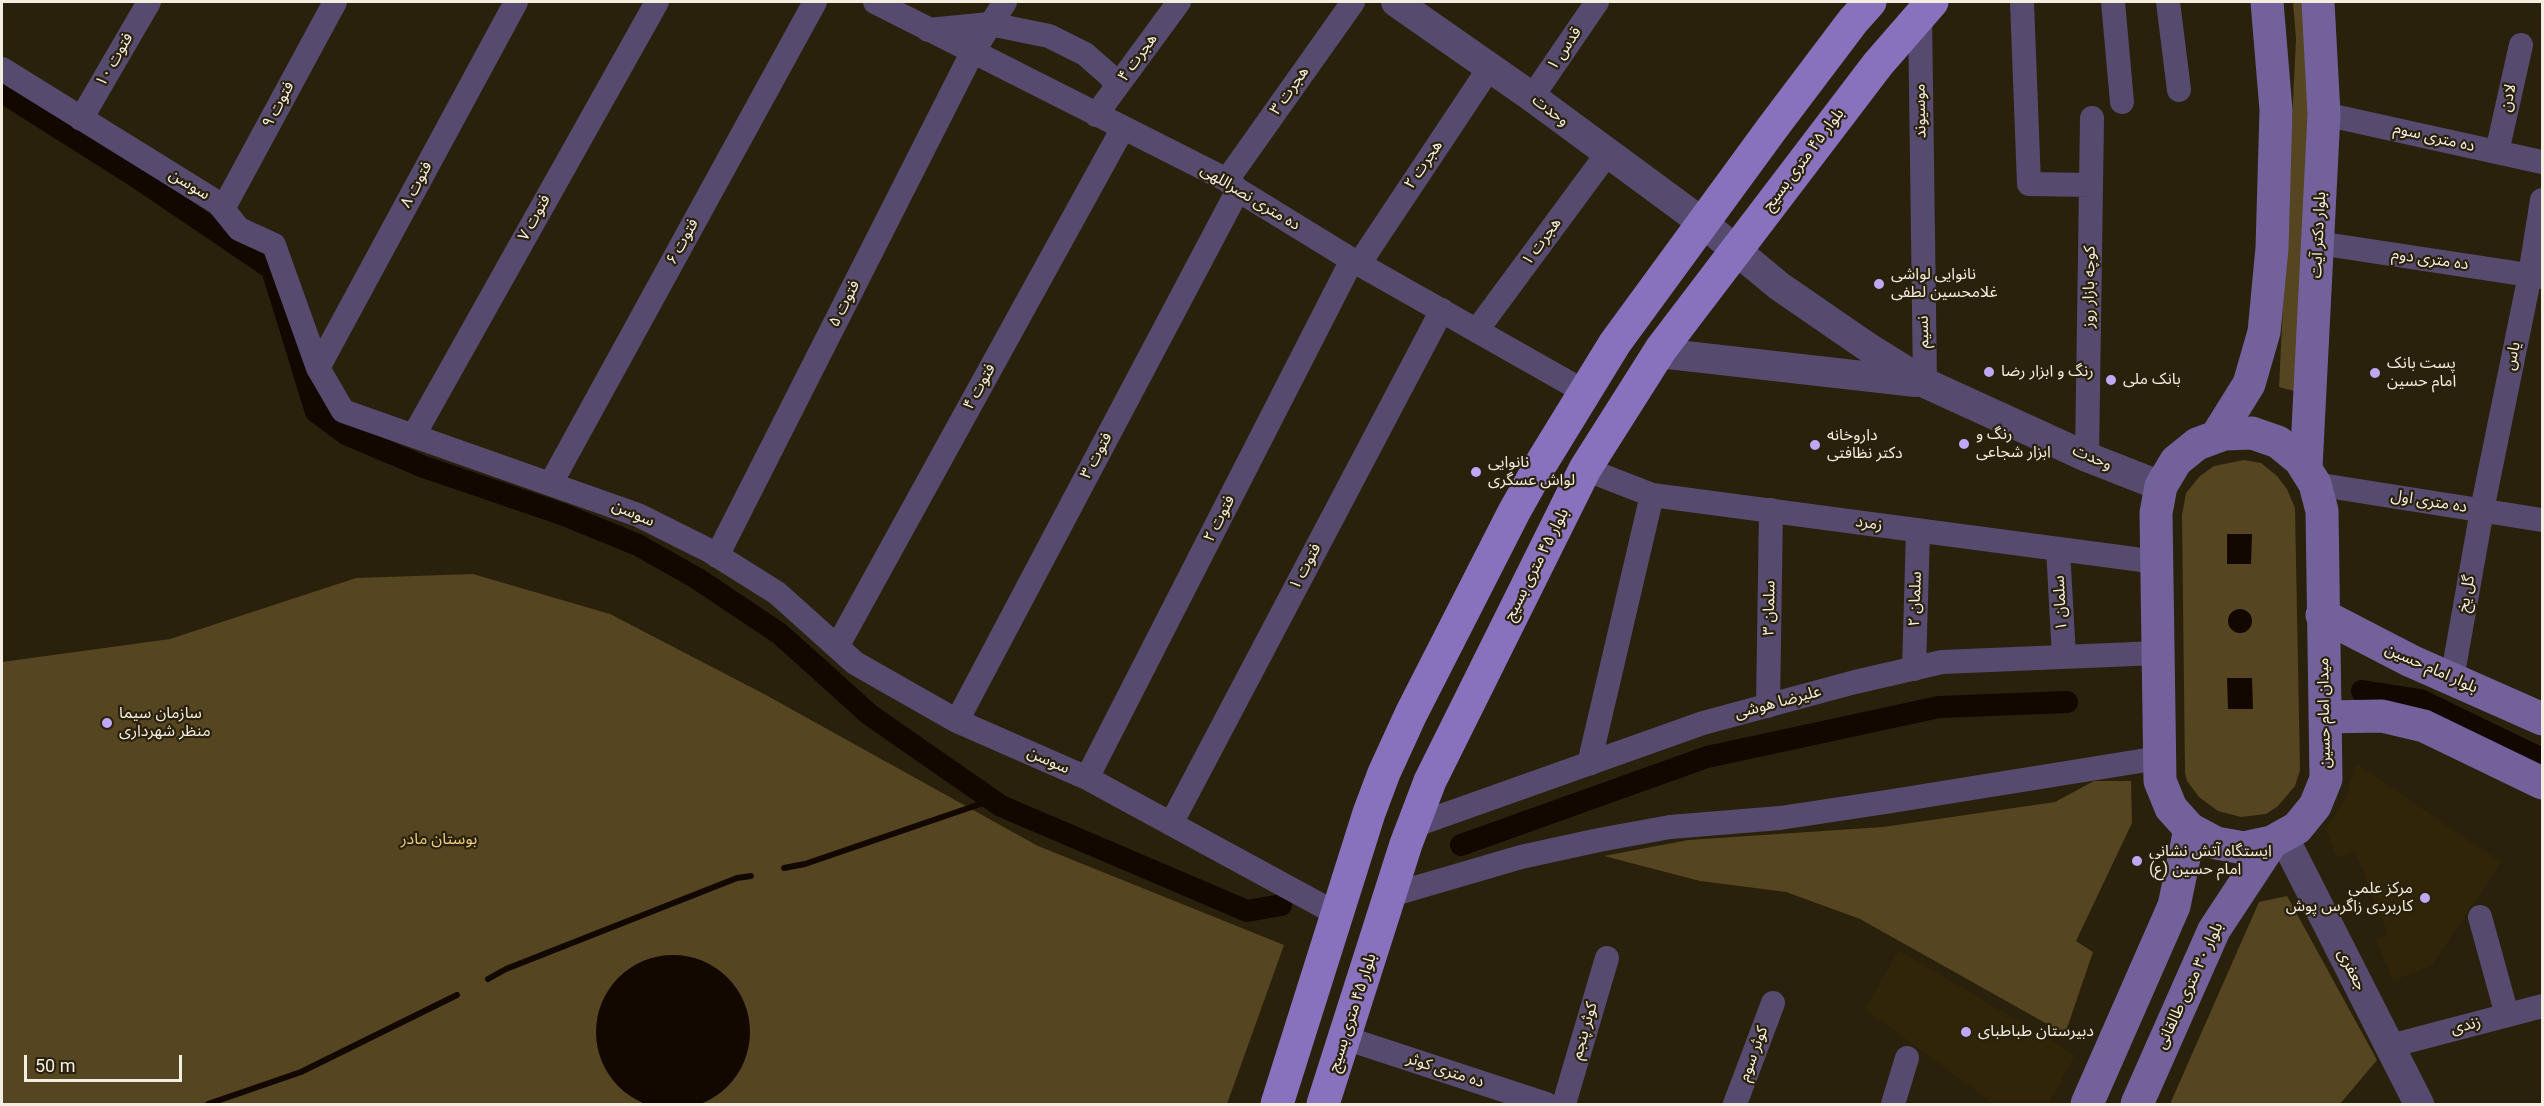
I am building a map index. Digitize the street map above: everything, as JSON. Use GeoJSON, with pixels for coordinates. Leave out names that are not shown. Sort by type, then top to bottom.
{"type":"FeatureCollection","features":[{"type":"Feature","properties":{"kind":"main road"},"geometry":{"type":"LineString","coordinates":[[2216,436],[2249,384],[2264,332],[2272,248],[2276,110],[2267,2]]}},
{"type":"Feature","properties":{"kind":"main road","name":"بلوار دکتر آیت"},"geometry":{"type":"LineString","coordinates":[[2311,476],[2318,243],[2325,114],[2318,2]]}},
{"type":"Feature","properties":{"kind":"main road"},"geometry":{"type":"LineString","coordinates":[[1277,1104],[1369,813],[1384,773],[1411,714],[1514,512],[1615,343],[1858,8]]}},
{"type":"Feature","properties":{"kind":"main road","name":"بلوار ۴۵ متری بسیج"},"geometry":{"type":"LineString","coordinates":[[1323,1104],[1413,826],[1430,781],[1585,470],[1659,353],[1871,73],[1926,8]]}},
{"type":"Feature","properties":{"kind":"main road","name":"میدان امام حسین"},"geometry":{"type":"LineString","coordinates":[[2252,433],[2278,442],[2300,460],[2311,476],[2322,511],[2325,779],[2315,806],[2297,828],[2277,839],[2244,848],[2216,843],[2190,829],[2171,808],[2160,781],[2156,513],[2161,486],[2175,461],[2197,444],[2223,434],[2252,433]]}},
{"type":"Feature","properties":{"kind":"main road"},"geometry":{"type":"LineString","coordinates":[[1514,512],[1551,535]]}},
{"type":"Feature","properties":{"kind":"main road","name":"بلوار امام حسین"},"geometry":{"type":"LineString","coordinates":[[2322,615],[2410,661],[2542,719]]}},
{"type":"Feature","properties":{"kind":"main road"},"geometry":{"type":"LineString","coordinates":[[2325,717],[2382,716],[2424,726],[2542,783]]}},
{"type":"Feature","properties":{"kind":"main road"},"geometry":{"type":"LineString","coordinates":[[2087,1104],[2174,906],[2190,829]]}},
{"type":"Feature","properties":{"kind":"main road","name":"بلوار ۳۰ متری طالقانی"},"geometry":{"type":"LineString","coordinates":[[2137,1104],[2214,930],[2277,839]]}},
{"type":"Feature","properties":{"kind":"street","name":"فتوت ۱۰"},"geometry":{"type":"LineString","coordinates":[[81,119],[149,2]]}},
{"type":"Feature","properties":{"kind":"street","name":"فتوت ۹"},"geometry":{"type":"LineString","coordinates":[[223,209],[335,2]]}},
{"type":"Feature","properties":{"kind":"street","name":"فتوت ۸"},"geometry":{"type":"LineString","coordinates":[[318,368],[516,2]]}},
{"type":"Feature","properties":{"kind":"street","name":"فتوت ۷"},"geometry":{"type":"LineString","coordinates":[[414,435],[657,2]]}},
{"type":"Feature","properties":{"kind":"street","name":"فتوت ۶"},"geometry":{"type":"LineString","coordinates":[[551,483],[815,2]]}},
{"type":"Feature","properties":{"kind":"street","name":"ده متری نصراللهی"},"geometry":{"type":"LineString","coordinates":[[875,2],[1232,185],[1356,262],[1585,392]]}},
{"type":"Feature","properties":{"kind":"street","name":"فتوت ۵"},"geometry":{"type":"LineString","coordinates":[[717,556],[972,53],[1005,2]]}},
{"type":"Feature","properties":{"kind":"street","name":"هجرت ۴"},"geometry":{"type":"LineString","coordinates":[[1096,115],[1179,2]]}},
{"type":"Feature","properties":{"kind":"street","name":"هجرت ۳"},"geometry":{"type":"LineString","coordinates":[[1232,185],[1353,2]]}},
{"type":"Feature","properties":{"kind":"street","name":"قدس ۱"},"geometry":{"type":"LineString","coordinates":[[1532,97],[1597,2]]}},
{"type":"Feature","properties":{"kind":"street"},"geometry":{"type":"LineString","coordinates":[[2022,2],[2029,184],[2091,185]]}},
{"type":"Feature","properties":{"kind":"street"},"geometry":{"type":"LineString","coordinates":[[2113,2],[2122,102]]}},
{"type":"Feature","properties":{"kind":"street"},"geometry":{"type":"LineString","coordinates":[[2168,2],[2179,90]]}},
{"type":"Feature","properties":{"kind":"street","name":"وحدت"},"geometry":{"type":"LineString","coordinates":[[1407,4],[1703,223],[1819,315],[1925,383],[2088,457],[2161,486]]}},
{"type":"Feature","properties":{"kind":"street","name":"موسیوند"},"geometry":{"type":"LineString","coordinates":[[1923,208],[1926,8]]}},
{"type":"Feature","properties":{"kind":"street"},"geometry":{"type":"LineString","coordinates":[[928,30],[990,24],[1049,36],[1085,54],[1109,75],[1117,86]]}},
{"type":"Feature","properties":{"kind":"street","name":"لادن"},"geometry":{"type":"LineString","coordinates":[[2498,152],[2521,45]]}},
{"type":"Feature","properties":{"kind":"street","name":"هجرت ۲"},"geometry":{"type":"LineString","coordinates":[[1356,262],[1490,67]]}},
{"type":"Feature","properties":{"kind":"street","name":"سوسن"},"geometry":{"type":"LineString","coordinates":[[2,69],[218,203],[239,228],[274,244],[318,368],[343,411],[638,514],[717,556],[777,593],[855,663],[957,721],[1087,778],[1337,915]]}},
{"type":"Feature","properties":{"kind":"street","name":"ده متری سوم"},"geometry":{"type":"LineString","coordinates":[[2325,114],[2542,162]]}},
{"type":"Feature","properties":{"kind":"street","name":"کوچه بازار روز"},"geometry":{"type":"LineString","coordinates":[[2088,457],[2092,118]]}},
{"type":"Feature","properties":{"kind":"street","name":"فتوت ۴"},"geometry":{"type":"LineString","coordinates":[[837,647],[1124,128]]}},
{"type":"Feature","properties":{"kind":"street","name":"هجرت ۱"},"geometry":{"type":"LineString","coordinates":[[1477,330],[1607,154]]}},
{"type":"Feature","properties":{"kind":"street","name":"فتوت ۳"},"geometry":{"type":"LineString","coordinates":[[957,721],[1232,185]]}},
{"type":"Feature","properties":{"kind":"street","name":"یاس"},"geometry":{"type":"LineString","coordinates":[[2482,510],[2536,276],[2542,200]]}},
{"type":"Feature","properties":{"kind":"street","name":"نسیم"},"geometry":{"type":"LineString","coordinates":[[1923,208],[1925,383]]}},
{"type":"Feature","properties":{"kind":"street","name":"ده متری دوم"},"geometry":{"type":"LineString","coordinates":[[2318,243],[2536,276]]}},
{"type":"Feature","properties":{"kind":"street","name":"فتوت ۲"},"geometry":{"type":"LineString","coordinates":[[1087,778],[1356,262]]}},
{"type":"Feature","properties":{"kind":"street","name":"فتوت ۱"},"geometry":{"type":"LineString","coordinates":[[1171,824],[1442,310]]}},
{"type":"Feature","properties":{"kind":"street","name":"وحدت"},"geometry":{"type":"LineString","coordinates":[[1659,353],[1925,383]]}},
{"type":"Feature","properties":{"kind":"street","name":"زمرد"},"geometry":{"type":"LineString","coordinates":[[1585,470],[1652,495],[2157,562]]}},
{"type":"Feature","properties":{"kind":"street","name":"ده متری اول"},"geometry":{"type":"LineString","coordinates":[[2311,476],[2542,520]]}},
{"type":"Feature","properties":{"kind":"street"},"geometry":{"type":"LineString","coordinates":[[1589,764],[1652,495]]}},
{"type":"Feature","properties":{"kind":"street","name":"سلمان ۳"},"geometry":{"type":"LineString","coordinates":[[1768,706],[1771,510]]}},
{"type":"Feature","properties":{"kind":"street","name":"گل یخ"},"geometry":{"type":"LineString","coordinates":[[2452,679],[2482,510]]}},
{"type":"Feature","properties":{"kind":"street","name":"سلمان ۲"},"geometry":{"type":"LineString","coordinates":[[1914,669],[1918,530]]}},
{"type":"Feature","properties":{"kind":"street","name":"سلمان ۱"},"geometry":{"type":"LineString","coordinates":[[2058,549],[2064,657]]}},
{"type":"Feature","properties":{"kind":"street","name":"علیرضا هوشی"},"geometry":{"type":"LineString","coordinates":[[1413,826],[1703,723],[1942,662],[2158,653]]}},
{"type":"Feature","properties":{"kind":"street"},"geometry":{"type":"LineString","coordinates":[[1391,895],[1521,857],[1670,827],[1780,818],[2160,758]]}},
{"type":"Feature","properties":{"kind":"street","name":"جعفری"},"geometry":{"type":"LineString","coordinates":[[2277,839],[2390,1046],[2419,1104]]}},
{"type":"Feature","properties":{"kind":"street"},"geometry":{"type":"LineString","coordinates":[[2480,917],[2507,1015]]}},
{"type":"Feature","properties":{"kind":"street","name":"کوثر پنجم"},"geometry":{"type":"LineString","coordinates":[[1564,1104],[1607,958]]}},
{"type":"Feature","properties":{"kind":"street","name":"کوثر سوم"},"geometry":{"type":"LineString","coordinates":[[1735,1104],[1773,1004]]}},
{"type":"Feature","properties":{"kind":"street","name":"زندی"},"geometry":{"type":"LineString","coordinates":[[2390,1046],[2542,1006]]}},
{"type":"Feature","properties":{"kind":"street","name":"ده متری کوثر"},"geometry":{"type":"LineString","coordinates":[[1345,1038],[1546,1104]]}},
{"type":"Feature","properties":{"kind":"street"},"geometry":{"type":"LineString","coordinates":[[1893,1104],[1907,1058]]}},
{"type":"Feature","properties":{"kind":"shaded area"},"geometry":{"type":"Polygon","coordinates":[[[2227,534],[2252,534],[2251,564],[2227,564],[2227,534]]]}},
{"type":"Feature","properties":{"kind":"shaded area"},"geometry":{"type":"Polygon","coordinates":[[[2240,609],[2248,613],[2252,621],[2248,629],[2240,633],[2232,629],[2228,621],[2232,613],[2240,609]]]}},
{"type":"Feature","properties":{"kind":"shaded area"},"geometry":{"type":"Polygon","coordinates":[[[2227,678],[2252,678],[2253,709],[2228,709],[2227,678]]]}},
{"type":"Feature","properties":{"kind":"shaded area","name":"مرکز علمی کاربردی زاگرس پوش"},"geometry":{"type":"Polygon","coordinates":[[[2356,764],[2501,862],[2432,965],[2393,981],[2376,939],[2388,934],[2355,851],[2337,858],[2326,830],[2345,799],[2356,764]]]}},
{"type":"Feature","properties":{"kind":"shaded area","name":"دبیرستان طباطبای"},"geometry":{"type":"Polygon","coordinates":[[[1899,950],[2075,1055],[2049,1104],[1994,1104],[1865,1009],[1899,950]]]}},
{"type":"Feature","properties":{"kind":"shaded area"},"geometry":{"type":"Polygon","coordinates":[[[673,955],[702,961],[716,968],[727,978],[737,989],[744,1003],[750,1032],[744,1061],[737,1075],[727,1086],[716,1096],[702,1103],[673,1109],[644,1103],[630,1096],[619,1086],[609,1075],[602,1061],[596,1032],[602,1003],[609,989],[619,978],[630,968],[644,961],[673,955]]]}},
{"type":"Feature","properties":{"kind":"green space"},"geometry":{"type":"Polygon","coordinates":[[[2293,2],[2307,2],[2311,39],[2298,392],[2279,387],[2296,39],[2293,2]]]}},
{"type":"Feature","properties":{"kind":"green space"},"geometry":{"type":"Polygon","coordinates":[[[2244,460],[2261,463],[2277,476],[2287,489],[2295,508],[2300,770],[2295,786],[2278,806],[2266,814],[2241,817],[2218,811],[2199,797],[2187,781],[2185,773],[2182,515],[2186,493],[2200,476],[2214,466],[2244,460]]]}},
{"type":"Feature","properties":{"kind":"green space","name":"بوستان مادر"},"geometry":{"type":"Polygon","coordinates":[[[473,574],[610,614],[764,694],[1038,846],[1284,945],[1227,1104],[2,1104],[2,662],[170,639],[356,578],[473,574]]]}},
{"type":"Feature","properties":{"kind":"green space"},"geometry":{"type":"Polygon","coordinates":[[[2094,781],[2131,781],[2132,823],[2076,941],[2093,952],[2065,1034],[1860,919],[1786,892],[1700,881],[1604,856],[1688,840],[1883,827],[2055,802],[2094,781]]]}},
{"type":"Feature","properties":{"kind":"green space"},"geometry":{"type":"Polygon","coordinates":[[[2287,896],[2377,1060],[2340,1104],[2170,1104],[2259,902],[2287,896]]]}},
{"type":"Feature","properties":{"kind":"waterway"},"geometry":{"type":"LineString","coordinates":[[2,92],[135,176],[272,269],[316,412],[346,434],[424,467],[562,514],[638,545],[698,579],[780,634],[870,715],[1001,806],[1247,911],[1281,905]]}},
{"type":"Feature","properties":{"kind":"waterway"},"geometry":{"type":"LineString","coordinates":[[2362,691],[2420,700],[2542,759]]}},
{"type":"Feature","properties":{"kind":"waterway"},"geometry":{"type":"LineString","coordinates":[[1461,845],[1707,757],[1939,707],[2067,702]]}},
{"type":"Feature","properties":{"kind":"waterway"},"geometry":{"type":"LineString","coordinates":[[784,868],[805,864],[992,800]]}},
{"type":"Feature","properties":{"kind":"waterway"},"geometry":{"type":"LineString","coordinates":[[488,979],[506,969],[737,878],[751,876]]}},
{"type":"Feature","properties":{"kind":"waterway"},"geometry":{"type":"LineString","coordinates":[[208,1104],[301,1072],[457,995]]}},
{"type":"Feature","properties":{"kind":"place","name":"نانوایی لواشی غلامحسین لطفی"},"geometry":{"type":"Point","coordinates":[1879,284]}},
{"type":"Feature","properties":{"kind":"place","name":"رنگ و ابزار رضا"},"geometry":{"type":"Point","coordinates":[1989,372]}},
{"type":"Feature","properties":{"kind":"place","name":"پست بانک امام حسین"},"geometry":{"type":"Point","coordinates":[2375,373]}},
{"type":"Feature","properties":{"kind":"place","name":"بانک ملی"},"geometry":{"type":"Point","coordinates":[2111,380]}},
{"type":"Feature","properties":{"kind":"place","name":"رنگ و ابزار شجاعی"},"geometry":{"type":"Point","coordinates":[1964,444]}},
{"type":"Feature","properties":{"kind":"place","name":"داروخانه دکتر نظافتی"},"geometry":{"type":"Point","coordinates":[1815,445]}},
{"type":"Feature","properties":{"kind":"place","name":"نانوایی لواش عسگری"},"geometry":{"type":"Point","coordinates":[1476,472]}},
{"type":"Feature","properties":{"kind":"place","name":"سازمان سیما منظر شهرداری"},"geometry":{"type":"Point","coordinates":[107,723]}},
{"type":"Feature","properties":{"kind":"place","name":"ایستگاه آتش نشانی امام حسین (ع)"},"geometry":{"type":"Point","coordinates":[2137,861]}},
{"type":"Feature","properties":{"kind":"place","name":"مرکز علمی کاربردی زاگرس پوش"},"geometry":{"type":"Point","coordinates":[2425,898]}},
{"type":"Feature","properties":{"kind":"place","name":"دبیرستان طباطبای"},"geometry":{"type":"Point","coordinates":[1966,1032]}}]}
